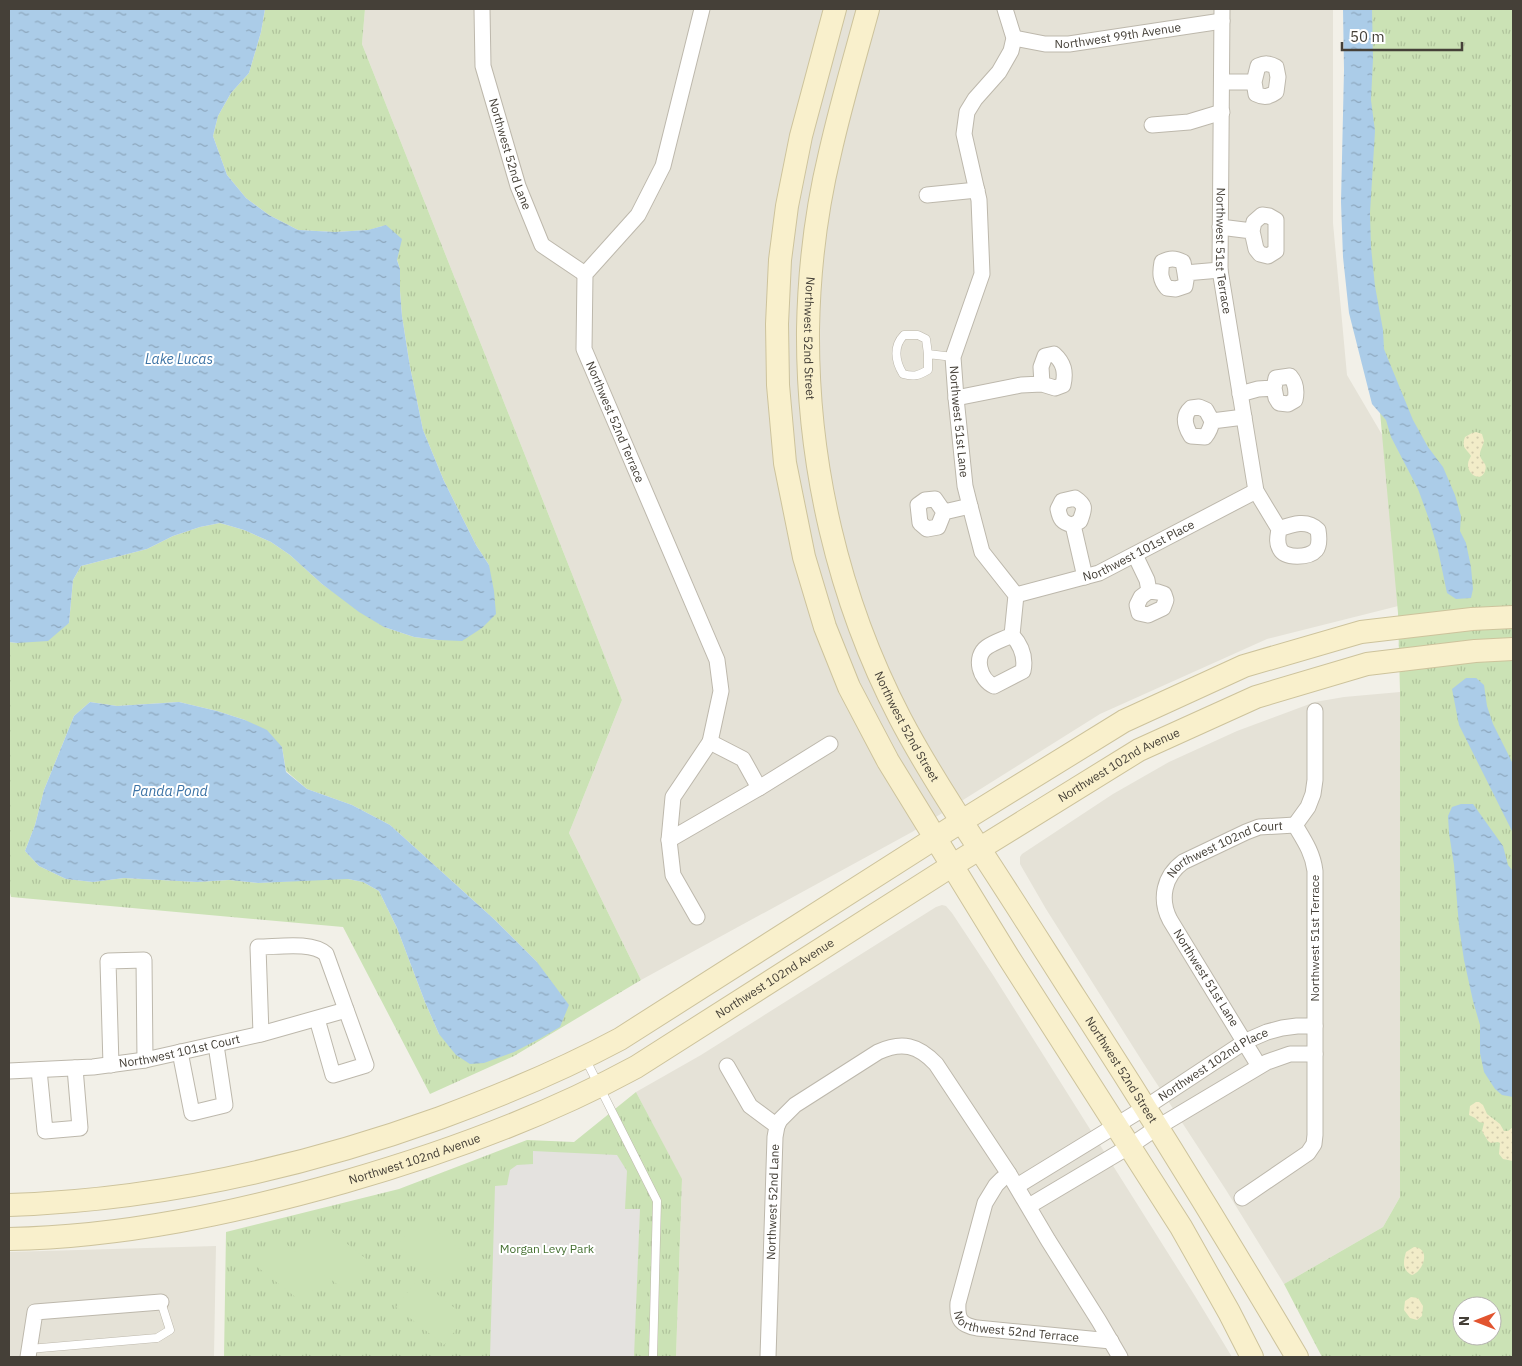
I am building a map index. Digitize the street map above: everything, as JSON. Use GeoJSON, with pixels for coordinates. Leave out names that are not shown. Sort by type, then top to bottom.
{"type":"FeatureCollection","features":[{"type":"Feature","properties":{"kind":"street","name":"Northwest 52nd Lane"},"geometry":{"type":"LineString","coordinates":[[482,9],[483,66],[518,186],[542,245],[585,274]]}},
{"type":"Feature","properties":{"kind":"street"},"geometry":{"type":"LineString","coordinates":[[585,274],[638,215],[662,166],[702,9]]}},
{"type":"Feature","properties":{"kind":"street"},"geometry":{"type":"LineString","coordinates":[[835,9],[794,167],[782,235],[778,291],[777,353],[782,430],[787,471],[804,557],[825,628],[849,687],[888,761],[1009,958],[1181,1227],[1252,1357]]}},
{"type":"Feature","properties":{"kind":"street","name":"Northwest 52nd Street"},"geometry":{"type":"LineString","coordinates":[[868,9],[825,172],[815,234],[809,293],[809,365],[813,423],[818,470],[834,546],[859,624],[883,683],[917,750],[1146,1107],[1297,1357]]}},
{"type":"Feature","properties":{"kind":"street"},"geometry":{"type":"LineString","coordinates":[[1005,9],[1014,38]]}},
{"type":"Feature","properties":{"kind":"street","name":"Northwest 99th Avenue"},"geometry":{"type":"LineString","coordinates":[[1014,38],[1044,44],[1069,44],[1222,15]]}},
{"type":"Feature","properties":{"kind":"street","name":"Northwest 51st Terrace"},"geometry":{"type":"LineString","coordinates":[[1222,15],[1220,270],[1256,491]]}},
{"type":"Feature","properties":{"kind":"street","name":"Northwest 51st Lane"},"geometry":{"type":"LineString","coordinates":[[1014,38],[1011,51],[999,72],[975,99],[967,112],[964,134],[979,200],[982,274],[953,357],[965,486],[982,552],[1016,595]]}},
{"type":"Feature","properties":{"kind":"street"},"geometry":{"type":"LineString","coordinates":[[1222,82],[1254,82]]}},
{"type":"Feature","properties":{"kind":"street"},"geometry":{"type":"LineString","coordinates":[[1152,125],[1189,122],[1222,112]]}},
{"type":"Feature","properties":{"kind":"street"},"geometry":{"type":"LineString","coordinates":[[927,195],[977,190]]}},
{"type":"Feature","properties":{"kind":"street"},"geometry":{"type":"LineString","coordinates":[[1220,227],[1252,231]]}},
{"type":"Feature","properties":{"kind":"street"},"geometry":{"type":"LineString","coordinates":[[1185,273],[1220,270]]}},
{"type":"Feature","properties":{"kind":"street","name":"Northwest 52nd Terrace"},"geometry":{"type":"LineString","coordinates":[[585,274],[584,349],[717,660],[722,691],[710,742],[673,797],[670,840],[673,874],[697,918]]}},
{"type":"Feature","properties":{"kind":"street"},"geometry":{"type":"LineString","coordinates":[[778,291],[809,293]]}},
{"type":"Feature","properties":{"kind":"street"},"geometry":{"type":"LineString","coordinates":[[956,398],[1042,384]]}},
{"type":"Feature","properties":{"kind":"street"},"geometry":{"type":"LineString","coordinates":[[1240,394],[1258,389],[1274,388]]}},
{"type":"Feature","properties":{"kind":"street"},"geometry":{"type":"LineString","coordinates":[[1212,421],[1244,417]]}},
{"type":"Feature","properties":{"kind":"street"},"geometry":{"type":"LineString","coordinates":[[1256,491],[1279,529]]}},
{"type":"Feature","properties":{"kind":"street","name":"Northwest 101st Place"},"geometry":{"type":"LineString","coordinates":[[1016,595],[1099,573],[1256,491]]}},
{"type":"Feature","properties":{"kind":"street"},"geometry":{"type":"LineString","coordinates":[[944,512],[970,506]]}},
{"type":"Feature","properties":{"kind":"street"},"geometry":{"type":"LineString","coordinates":[[1072,525],[1085,577]]}},
{"type":"Feature","properties":{"kind":"street"},"geometry":{"type":"LineString","coordinates":[[1135,555],[1147,580],[1149,591]]}},
{"type":"Feature","properties":{"kind":"street"},"geometry":{"type":"LineString","coordinates":[[1012,635],[1016,595]]}},
{"type":"Feature","properties":{"kind":"street"},"geometry":{"type":"LineString","coordinates":[[9,1205],[90,1200],[226,1180],[349,1149],[440,1118],[518,1088],[585,1058],[620,1039],[935,838],[1124,721],[1244,666],[1361,632],[1472,619],[1513,617]]}},
{"type":"Feature","properties":{"kind":"street","name":"Northwest 102nd Avenue"},"geometry":{"type":"LineString","coordinates":[[9,1239],[81,1235],[227,1212],[296,1196],[404,1164],[486,1136],[599,1087],[644,1062],[953,865],[1139,750],[1256,697],[1367,664],[1474,651],[1513,649]]}},
{"type":"Feature","properties":{"kind":"street"},"geometry":{"type":"LineString","coordinates":[[1295,825],[1308,807],[1313,794],[1315,780],[1315,711]]}},
{"type":"Feature","properties":{"kind":"street"},"geometry":{"type":"LineString","coordinates":[[710,742],[743,759],[759,788]]}},
{"type":"Feature","properties":{"kind":"street"},"geometry":{"type":"LineString","coordinates":[[670,840],[830,744]]}},
{"type":"Feature","properties":{"kind":"street","name":"Northwest 51st Terrace"},"geometry":{"type":"LineString","coordinates":[[1242,1198],[1308,1153],[1314,1144],[1315,871],[1310,850],[1295,825]]}},
{"type":"Feature","properties":{"kind":"street","name":"Northwest 102nd Court"},"geometry":{"type":"LineString","coordinates":[[1165,887],[1175,868],[1183,862],[1233,838],[1259,828],[1295,825]]}},
{"type":"Feature","properties":{"kind":"street","name":"Northwest 51st Lane"},"geometry":{"type":"LineString","coordinates":[[1165,887],[1164,904],[1170,920],[1259,1066]]}},
{"type":"Feature","properties":{"kind":"street"},"geometry":{"type":"LineString","coordinates":[[261,1034],[258,947],[306,946],[321,950],[326,954],[366,1065],[333,1074],[317,1019]]}},
{"type":"Feature","properties":{"kind":"street"},"geometry":{"type":"LineString","coordinates":[[111,1065],[108,961],[144,960],[145,1060]]}},
{"type":"Feature","properties":{"kind":"street","name":"Northwest 101st Court"},"geometry":{"type":"LineString","coordinates":[[9,1071],[75,1068],[145,1060],[261,1034],[346,1010]]}},
{"type":"Feature","properties":{"kind":"street","name":"Northwest 102nd Place"},"geometry":{"type":"LineString","coordinates":[[1013,1180],[1116,1125],[1246,1042],[1267,1032],[1282,1028],[1315,1026]]}},
{"type":"Feature","properties":{"kind":"street"},"geometry":{"type":"LineString","coordinates":[[180,1052],[192,1113],[225,1105],[216,1045]]}},
{"type":"Feature","properties":{"kind":"street","name":"Northwest 52nd Terrace"},"geometry":{"type":"LineString","coordinates":[[777,1126],[780,1120],[795,1105],[862,1061],[889,1047],[904,1046],[921,1050],[936,1064],[1013,1180],[1120,1357]]}},
{"type":"Feature","properties":{"kind":"street","name":"Northwest 102nd Place"},"geometry":{"type":"LineString","coordinates":[[1028,1206],[1130,1146],[1259,1066],[1290,1054],[1315,1054]]}},
{"type":"Feature","properties":{"kind":"street","name":"Northwest 52nd Lane"},"geometry":{"type":"LineString","coordinates":[[727,1066],[750,1106],[777,1126],[775,1137],[768,1357]]}},
{"type":"Feature","properties":{"kind":"street"},"geometry":{"type":"LineString","coordinates":[[1209,1066],[1222,1088]]}},
{"type":"Feature","properties":{"kind":"street"},"geometry":{"type":"LineString","coordinates":[[39,1070],[45,1131],[80,1128],[75,1068]]}},
{"type":"Feature","properties":{"kind":"street","name":"Northwest 52nd Terrace"},"geometry":{"type":"LineString","coordinates":[[1013,1180],[1002,1178],[985,1203],[958,1303],[957,1314],[960,1320],[967,1326],[977,1328],[1111,1341]]}},
{"type":"Feature","properties":{"kind":"street"},"geometry":{"type":"LineString","coordinates":[[29,1353],[35,1312],[161,1302]]}},
{"type":"Feature","properties":{"kind":"lane"},"geometry":{"type":"LineString","coordinates":[[918,334],[926,339],[928,354],[928,370],[919,375],[903,374],[897,365],[896,348],[899,340],[904,335],[918,334]]}},
{"type":"Feature","properties":{"kind":"lane"},"geometry":{"type":"LineString","coordinates":[[928,354],[953,357]]}},
{"type":"Feature","properties":{"kind":"lane"},"geometry":{"type":"LineString","coordinates":[[585,1058],[657,1201],[653,1357]]}},
{"type":"Feature","properties":{"kind":"lane"},"geometry":{"type":"LineString","coordinates":[[29,1353],[157,1338],[170,1330],[161,1302]]}},
{"type":"Feature","properties":{"kind":"shaded area"},"geometry":{"type":"Polygon","coordinates":[[[365,9],[1333,9],[1333,223],[1347,375],[1424,506],[1442,595],[1267,639],[1100,714],[912,832],[641,980],[569,833],[622,700],[362,44],[365,9]]]}},
{"type":"Feature","properties":{"kind":"shaded area"},"geometry":{"type":"Polygon","coordinates":[[[1400,692],[1400,1197],[1383,1227],[1284,1284],[1046,909],[1020,864],[1020,857],[1113,794],[1169,762],[1237,731],[1315,702],[1344,697],[1400,692]]]}},
{"type":"Feature","properties":{"kind":"shaded area"},"geometry":{"type":"Polygon","coordinates":[[[942,905],[946,906],[952,913],[993,975],[1232,1357],[676,1357],[682,1180],[636,1092],[701,1055],[942,905]]]}},
{"type":"Feature","properties":{"kind":"shaded area"},"geometry":{"type":"Polygon","coordinates":[[[533,1151],[617,1155],[627,1171],[625,1209],[640,1209],[634,1357],[490,1357],[495,1186],[507,1185],[510,1170],[517,1165],[533,1164],[533,1151]]]}},
{"type":"Feature","properties":{"kind":"shaded area"},"geometry":{"type":"Polygon","coordinates":[[[216,1246],[214,1357],[9,1357],[9,1252],[216,1246]]]}},
{"type":"Feature","properties":{"kind":"green space"},"geometry":{"type":"Polygon","coordinates":[[[265,9],[365,9],[362,44],[622,700],[569,833],[641,980],[514,1056],[430,1094],[343,927],[11,897],[9,889],[9,642],[17,643],[69,623],[73,580],[81,566],[147,549],[173,536],[220,523],[244,530],[271,542],[290,555],[322,584],[384,627],[414,637],[438,640],[489,565],[476,545],[444,481],[423,430],[402,316],[400,269],[386,225],[369,230],[335,232],[298,230],[269,215],[246,198],[227,175],[213,136],[218,116],[231,93],[249,73],[261,32],[265,9]],[[90,702],[74,716],[44,790],[35,825],[25,851],[39,866],[66,879],[93,882],[124,878],[197,882],[229,880],[258,883],[348,879],[363,882],[379,891],[397,928],[439,1034],[537,962],[495,920],[390,825],[352,805],[307,789],[286,771],[282,747],[245,720],[179,702],[117,706],[90,702]]]}},
{"type":"Feature","properties":{"kind":"green space"},"geometry":{"type":"Polygon","coordinates":[[[1344,9],[1513,9],[1513,1357],[1322,1357],[1284,1284],[1383,1227],[1400,1197],[1400,692],[1398,613],[1344,9]]]}},
{"type":"Feature","properties":{"kind":"green space","name":"Morgan Levy Park"},"geometry":{"type":"Polygon","coordinates":[[[636,1092],[682,1179],[676,1357],[224,1357],[226,1232],[399,1189],[527,1140],[574,1142],[636,1092]]]}},
{"type":"Feature","properties":{"kind":"green space"},"geometry":{"type":"Polygon","coordinates":[[[419,1218],[468,1255],[447,1284],[397,1246],[419,1218]]]}},
{"type":"Feature","properties":{"kind":"green space"},"geometry":{"type":"Polygon","coordinates":[[[323,1225],[369,1261],[346,1291],[325,1275],[303,1303],[256,1266],[278,1238],[300,1255],[323,1225]]]}},
{"type":"Feature","properties":{"kind":"green space"},"geometry":{"type":"Polygon","coordinates":[[[418,1279],[466,1317],[444,1345],[396,1307],[418,1279]]]}},
{"type":"Feature","properties":{"kind":"sand"},"geometry":{"type":"Polygon","coordinates":[[[1476,432],[1482,434],[1484,441],[1480,454],[1486,467],[1483,475],[1478,477],[1472,474],[1468,468],[1471,456],[1464,443],[1465,437],[1476,432]]]}},
{"type":"Feature","properties":{"kind":"sand"},"geometry":{"type":"Polygon","coordinates":[[[1476,1102],[1483,1105],[1487,1114],[1500,1124],[1504,1131],[1508,1131],[1513,1127],[1513,1161],[1503,1159],[1499,1154],[1500,1143],[1488,1141],[1482,1131],[1484,1123],[1469,1115],[1470,1106],[1476,1102]]]}},
{"type":"Feature","properties":{"kind":"sand"},"geometry":{"type":"Polygon","coordinates":[[[1414,1247],[1423,1251],[1424,1260],[1420,1269],[1412,1275],[1406,1271],[1404,1262],[1406,1252],[1414,1247]]]}},
{"type":"Feature","properties":{"kind":"sand"},"geometry":{"type":"Polygon","coordinates":[[[1411,1297],[1418,1298],[1423,1306],[1422,1316],[1417,1320],[1410,1318],[1404,1310],[1405,1301],[1411,1297]]]}},
{"type":"Feature","properties":{"kind":"water","name":"Lake Lucas"},"geometry":{"type":"Polygon","coordinates":[[[9,9],[265,9],[261,32],[249,73],[231,93],[218,116],[213,136],[227,175],[246,198],[269,215],[298,230],[335,232],[368,230],[386,225],[402,239],[397,260],[400,269],[402,316],[423,430],[444,481],[476,545],[489,565],[496,614],[482,628],[462,641],[414,637],[384,627],[359,612],[322,584],[290,555],[271,542],[244,530],[220,523],[173,536],[147,549],[81,566],[73,580],[69,623],[48,641],[9,642],[9,9]]]}},
{"type":"Feature","properties":{"kind":"water"},"geometry":{"type":"Polygon","coordinates":[[[1343,9],[1372,9],[1373,59],[1371,100],[1375,131],[1370,213],[1371,247],[1384,349],[1413,420],[1428,447],[1443,467],[1455,495],[1461,516],[1460,531],[1466,543],[1471,567],[1473,589],[1471,598],[1456,599],[1447,593],[1438,550],[1418,489],[1391,437],[1386,420],[1372,404],[1349,313],[1343,257],[1341,202],[1344,70],[1343,9]]]}},
{"type":"Feature","properties":{"kind":"water"},"geometry":{"type":"Polygon","coordinates":[[[1466,678],[1476,678],[1484,685],[1487,706],[1493,724],[1513,764],[1513,833],[1459,725],[1452,689],[1466,678]]]}},
{"type":"Feature","properties":{"kind":"water","name":"Panda Pond"},"geometry":{"type":"Polygon","coordinates":[[[90,702],[117,706],[179,702],[217,711],[245,720],[267,730],[282,747],[286,772],[307,789],[352,805],[390,825],[495,920],[537,962],[569,1005],[560,1027],[514,1052],[484,1063],[470,1064],[456,1055],[439,1034],[397,928],[379,891],[363,882],[348,879],[258,883],[229,880],[197,882],[124,878],[93,882],[66,879],[39,866],[25,851],[35,825],[44,790],[74,716],[90,702]]]}},
{"type":"Feature","properties":{"kind":"water"},"geometry":{"type":"Polygon","coordinates":[[[1461,804],[1473,804],[1503,846],[1508,865],[1513,871],[1513,1097],[1502,1095],[1495,1089],[1484,1072],[1480,1053],[1480,1025],[1464,960],[1449,833],[1448,816],[1452,807],[1461,804]]]}}]}
